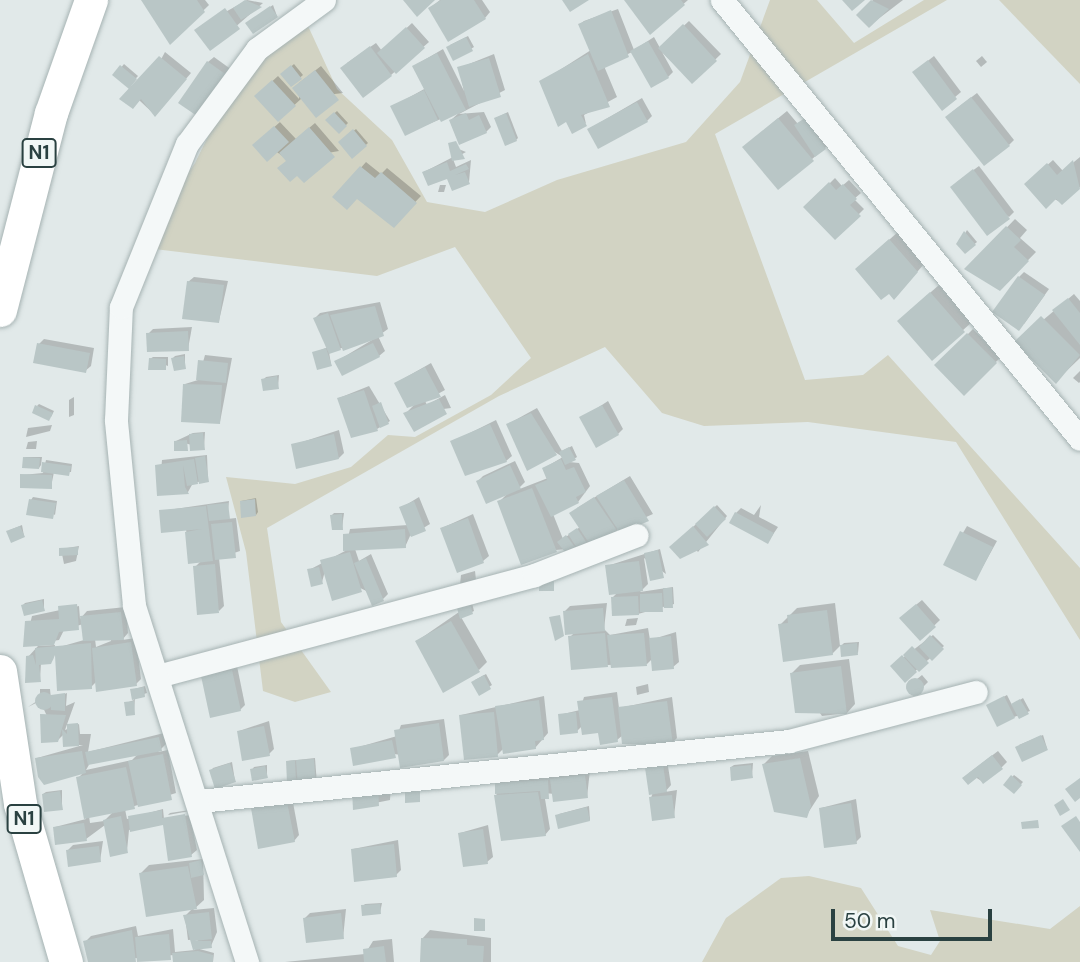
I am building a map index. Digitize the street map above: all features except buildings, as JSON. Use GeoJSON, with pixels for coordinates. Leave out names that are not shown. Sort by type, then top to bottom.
{"type":"FeatureCollection","features":[{"type":"Feature","properties":{"kind":"highway","name":"N1"},"geometry":{"type":"LineString","coordinates":[[0,310],[51,113],[91,0]]}},
{"type":"Feature","properties":{"kind":"highway","name":"N1"},"geometry":{"type":"LineString","coordinates":[[0,671],[7,771],[66,962]]}},
{"type":"Feature","properties":{"kind":"street"},"geometry":{"type":"LineString","coordinates":[[247,962],[199,801],[134,606],[118,446],[121,307],[187,144],[257,49],[324,0]]}},
{"type":"Feature","properties":{"kind":"street"},"geometry":{"type":"LineString","coordinates":[[722,0],[1080,439]]}},
{"type":"Feature","properties":{"kind":"street"},"geometry":{"type":"LineString","coordinates":[[158,676],[534,575],[637,535]]}},
{"type":"Feature","properties":{"kind":"street"},"geometry":{"type":"LineString","coordinates":[[199,801],[789,741],[976,692]]}},
{"type":"Feature","properties":{"kind":"green space"},"geometry":{"type":"Polygon","coordinates":[[[770,0],[817,0],[854,43],[924,0],[947,0],[715,134],[805,380],[863,375],[888,355],[1080,568],[1080,640],[956,442],[808,422],[704,426],[662,413],[605,347],[499,396],[267,528],[281,622],[331,692],[295,702],[263,691],[246,552],[226,477],[295,484],[351,467],[388,435],[415,437],[491,395],[531,358],[455,247],[377,276],[138,247],[195,163],[244,63],[303,15],[337,89],[392,140],[427,202],[485,212],[557,180],[686,142],[740,82],[770,0]]]}},
{"type":"Feature","properties":{"kind":"green space"},"geometry":{"type":"Polygon","coordinates":[[[999,0],[1080,0],[1080,84],[999,0]]]}},
{"type":"Feature","properties":{"kind":"green space"},"geometry":{"type":"Polygon","coordinates":[[[809,876],[861,888],[898,946],[931,955],[940,941],[930,910],[1050,929],[1080,906],[1080,962],[702,962],[726,918],[781,878],[809,876]]]}}]}
